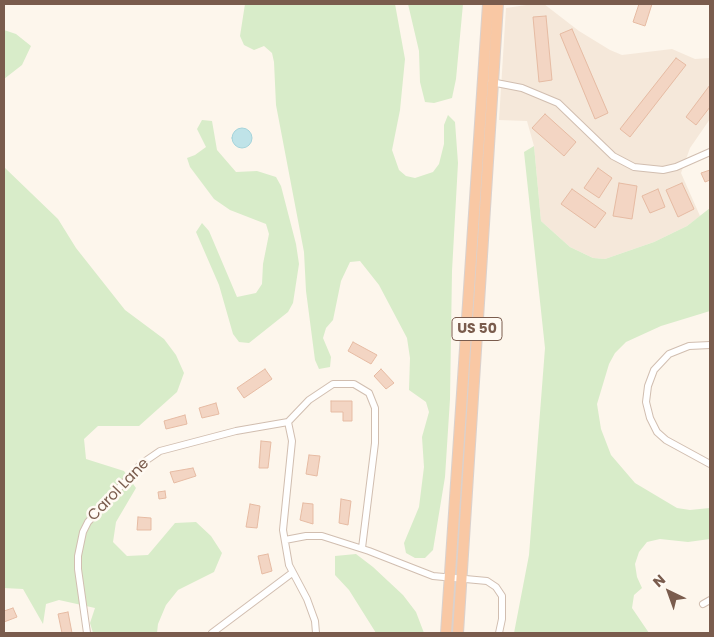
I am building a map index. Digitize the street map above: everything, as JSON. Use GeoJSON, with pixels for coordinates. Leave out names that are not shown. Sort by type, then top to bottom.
{"type":"FeatureCollection","features":[{"type":"Feature","properties":{"kind":"highway","name":"US 50"},"geometry":{"type":"LineString","coordinates":[[446,633],[448,578],[488,4]]}},
{"type":"Feature","properties":{"kind":"highway","name":"US 50"},"geometry":{"type":"LineString","coordinates":[[458,633],[498,4]]}},
{"type":"Feature","properties":{"kind":"street"},"geometry":{"type":"LineString","coordinates":[[482,84],[494,82],[547,96],[572,114],[613,156],[634,167],[663,170],[676,167],[710,152]]}},
{"type":"Feature","properties":{"kind":"street"},"geometry":{"type":"LineString","coordinates":[[710,345],[689,346],[669,354],[654,370],[648,386],[646,402],[650,418],[657,432],[666,440],[710,464]]}},
{"type":"Feature","properties":{"kind":"street"},"geometry":{"type":"LineString","coordinates":[[316,633],[307,599],[292,573],[285,540],[284,518],[292,441],[288,422],[309,400],[333,384],[354,384],[369,393],[375,408],[375,436],[362,548]]}},
{"type":"Feature","properties":{"kind":"street","name":"Carol Lane"},"geometry":{"type":"LineString","coordinates":[[87,633],[78,569],[82,532],[88,522],[142,464],[160,451],[236,431],[288,422]]}},
{"type":"Feature","properties":{"kind":"street"},"geometry":{"type":"LineString","coordinates":[[285,540],[318,536],[362,548],[433,576],[463,577],[487,581],[499,590],[503,599],[499,633]]}},
{"type":"Feature","properties":{"kind":"street"},"geometry":{"type":"LineString","coordinates":[[212,633],[292,573]]}},
{"type":"Feature","properties":{"kind":"street"},"geometry":{"type":"LineString","coordinates":[[703,604],[710,600]]}},
{"type":"Feature","properties":{"kind":"shaded area"},"geometry":{"type":"Polygon","coordinates":[[[544,4],[579,31],[622,55],[672,49],[695,59],[710,58],[710,119],[690,148],[681,173],[700,216],[687,226],[654,242],[605,259],[593,258],[570,247],[541,221],[534,146],[527,121],[499,120],[506,8],[544,4]]]}},
{"type":"Feature","properties":{"kind":"green space"},"geometry":{"type":"Polygon","coordinates":[[[245,4],[395,4],[405,59],[400,110],[392,150],[399,170],[406,176],[415,178],[433,172],[439,164],[444,144],[444,125],[448,115],[455,122],[458,163],[452,271],[450,399],[445,477],[433,550],[425,558],[415,558],[406,553],[404,543],[419,507],[424,467],[422,437],[429,412],[426,402],[409,390],[410,358],[407,338],[379,285],[360,261],[350,262],[341,281],[333,320],[326,328],[323,338],[331,357],[330,367],[319,369],[315,360],[306,291],[304,252],[276,105],[274,62],[272,53],[264,46],[254,50],[244,45],[240,36],[245,4]]]}},
{"type":"Feature","properties":{"kind":"green space"},"geometry":{"type":"Polygon","coordinates":[[[408,4],[463,4],[456,79],[452,98],[434,103],[425,102],[420,82],[419,51],[408,4]]]}},
{"type":"Feature","properties":{"kind":"green space"},"geometry":{"type":"Polygon","coordinates":[[[4,30],[16,34],[31,46],[22,65],[4,79],[4,30]]]}},
{"type":"Feature","properties":{"kind":"green space"},"geometry":{"type":"Polygon","coordinates":[[[202,120],[212,121],[217,150],[236,172],[257,171],[276,177],[281,186],[296,244],[299,264],[293,303],[288,312],[249,343],[239,342],[233,334],[219,285],[196,232],[202,223],[209,231],[237,297],[256,293],[262,284],[263,264],[269,234],[266,224],[230,210],[214,199],[190,167],[187,158],[206,147],[197,129],[202,120]]]}},
{"type":"Feature","properties":{"kind":"green space"},"geometry":{"type":"Polygon","coordinates":[[[534,146],[541,221],[570,247],[593,258],[605,259],[654,242],[687,226],[710,208],[710,311],[661,326],[626,342],[615,353],[609,364],[597,404],[601,429],[611,455],[635,483],[677,508],[690,510],[710,508],[710,539],[688,542],[660,539],[647,542],[639,552],[635,564],[637,577],[642,588],[634,595],[632,608],[649,633],[514,633],[529,555],[545,348],[524,152],[534,146]]]}},
{"type":"Feature","properties":{"kind":"green space"},"geometry":{"type":"Polygon","coordinates":[[[4,167],[58,219],[76,248],[125,310],[164,339],[176,355],[184,373],[177,392],[139,426],[98,426],[84,439],[86,459],[124,471],[136,488],[116,522],[113,542],[127,556],[148,555],[175,523],[196,522],[211,536],[222,553],[214,572],[178,590],[166,605],[158,624],[157,633],[93,633],[90,623],[95,608],[59,600],[46,604],[43,624],[23,589],[4,588],[4,167]]]}},
{"type":"Feature","properties":{"kind":"green space"},"geometry":{"type":"Polygon","coordinates":[[[356,554],[403,595],[416,612],[424,633],[376,633],[349,590],[335,575],[335,556],[356,554]]]}},
{"type":"Feature","properties":{"kind":"water"},"geometry":{"type":"Polygon","coordinates":[[[242,128],[249,131],[252,138],[249,145],[242,148],[235,145],[232,138],[235,131],[242,128]]]}},
{"type":"Feature","properties":{"kind":"building"},"geometry":{"type":"Polygon","coordinates":[[[639,4],[652,4],[645,26],[633,22],[639,4]]]}},
{"type":"Feature","properties":{"kind":"building"},"geometry":{"type":"Polygon","coordinates":[[[546,16],[552,80],[539,82],[533,17],[546,16]]]}},
{"type":"Feature","properties":{"kind":"building"},"geometry":{"type":"Polygon","coordinates":[[[572,29],[608,113],[595,119],[560,34],[572,29]]]}},
{"type":"Feature","properties":{"kind":"building"},"geometry":{"type":"Polygon","coordinates":[[[676,58],[686,65],[630,137],[620,129],[676,58]]]}},
{"type":"Feature","properties":{"kind":"building"},"geometry":{"type":"Polygon","coordinates":[[[710,85],[710,107],[696,125],[686,117],[710,85]]]}},
{"type":"Feature","properties":{"kind":"building"},"geometry":{"type":"Polygon","coordinates":[[[545,114],[576,142],[564,156],[532,128],[545,114]]]}},
{"type":"Feature","properties":{"kind":"building"},"geometry":{"type":"Polygon","coordinates":[[[598,168],[612,178],[599,198],[584,188],[598,168]]]}},
{"type":"Feature","properties":{"kind":"building"},"geometry":{"type":"Polygon","coordinates":[[[710,170],[710,180],[705,182],[701,173],[710,170]]]}},
{"type":"Feature","properties":{"kind":"building"},"geometry":{"type":"Polygon","coordinates":[[[619,183],[637,186],[632,219],[613,216],[619,183]]]}},
{"type":"Feature","properties":{"kind":"building"},"geometry":{"type":"Polygon","coordinates":[[[682,183],[694,209],[678,217],[666,190],[682,183]]]}},
{"type":"Feature","properties":{"kind":"building"},"geometry":{"type":"Polygon","coordinates":[[[572,189],[606,213],[595,228],[561,204],[572,189]]]}},
{"type":"Feature","properties":{"kind":"building"},"geometry":{"type":"Polygon","coordinates":[[[658,189],[665,207],[650,213],[642,196],[658,189]]]}},
{"type":"Feature","properties":{"kind":"building"},"geometry":{"type":"Polygon","coordinates":[[[353,342],[377,355],[371,364],[348,351],[353,342]]]}},
{"type":"Feature","properties":{"kind":"building"},"geometry":{"type":"Polygon","coordinates":[[[265,369],[272,379],[244,398],[237,388],[265,369]]]}},
{"type":"Feature","properties":{"kind":"building"},"geometry":{"type":"Polygon","coordinates":[[[381,369],[394,383],[386,389],[374,376],[381,369]]]}},
{"type":"Feature","properties":{"kind":"building"},"geometry":{"type":"Polygon","coordinates":[[[331,401],[352,401],[352,421],[343,421],[343,412],[331,412],[331,401]]]}},
{"type":"Feature","properties":{"kind":"building"},"geometry":{"type":"Polygon","coordinates":[[[216,403],[219,414],[202,418],[199,408],[216,403]]]}},
{"type":"Feature","properties":{"kind":"building"},"geometry":{"type":"Polygon","coordinates":[[[185,415],[187,424],[166,429],[164,421],[185,415]]]}},
{"type":"Feature","properties":{"kind":"building"},"geometry":{"type":"Polygon","coordinates":[[[261,441],[271,442],[268,468],[259,468],[261,441]]]}},
{"type":"Feature","properties":{"kind":"building"},"geometry":{"type":"Polygon","coordinates":[[[309,455],[320,456],[317,476],[306,474],[309,455]]]}},
{"type":"Feature","properties":{"kind":"building"},"geometry":{"type":"Polygon","coordinates":[[[193,468],[196,476],[174,483],[170,472],[193,468]]]}},
{"type":"Feature","properties":{"kind":"building"},"geometry":{"type":"Polygon","coordinates":[[[165,491],[166,498],[159,499],[158,492],[165,491]]]}},
{"type":"Feature","properties":{"kind":"building"},"geometry":{"type":"Polygon","coordinates":[[[341,499],[351,501],[348,525],[339,523],[341,499]]]}},
{"type":"Feature","properties":{"kind":"building"},"geometry":{"type":"Polygon","coordinates":[[[303,503],[313,504],[313,524],[300,520],[303,503]]]}},
{"type":"Feature","properties":{"kind":"building"},"geometry":{"type":"Polygon","coordinates":[[[250,504],[260,506],[257,528],[246,527],[250,504]]]}},
{"type":"Feature","properties":{"kind":"building"},"geometry":{"type":"Polygon","coordinates":[[[138,517],[151,518],[151,530],[137,530],[138,517]]]}},
{"type":"Feature","properties":{"kind":"building"},"geometry":{"type":"Polygon","coordinates":[[[268,554],[272,571],[262,574],[258,556],[268,554]]]}},
{"type":"Feature","properties":{"kind":"building"},"geometry":{"type":"Polygon","coordinates":[[[13,608],[17,617],[4,622],[4,611],[13,608]]]}},
{"type":"Feature","properties":{"kind":"building"},"geometry":{"type":"Polygon","coordinates":[[[68,612],[72,633],[62,633],[58,614],[68,612]]]}}]}
